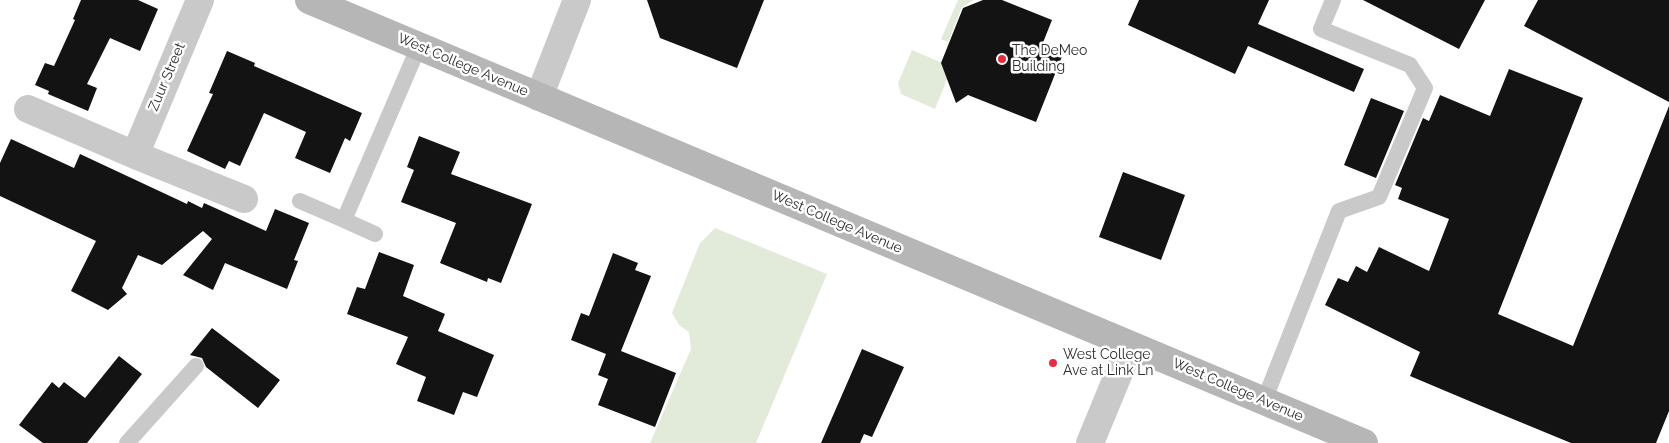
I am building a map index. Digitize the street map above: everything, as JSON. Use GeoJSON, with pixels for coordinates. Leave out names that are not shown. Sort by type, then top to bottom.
{"type":"FeatureCollection","features":[{"type":"Feature","properties":{"kind":"main road","name":"West College Avenue"},"geometry":{"type":"LineString","coordinates":[[309,0],[1364,443]]}},
{"type":"Feature","properties":{"kind":"street","name":"Zuur Street"},"geometry":{"type":"LineString","coordinates":[[135,155],[200,0]]}},
{"type":"Feature","properties":{"kind":"street"},"geometry":{"type":"LineString","coordinates":[[538,97],[577,0]]}},
{"type":"Feature","properties":{"kind":"street"},"geometry":{"type":"LineString","coordinates":[[28,109],[244,199]]}},
{"type":"Feature","properties":{"kind":"street"},"geometry":{"type":"LineString","coordinates":[[1090,443],[1130,346]]}},
{"type":"Feature","properties":{"kind":"lane"},"geometry":{"type":"LineString","coordinates":[[1264,401],[1339,211],[1379,197],[1425,88],[1410,66],[1321,28],[1333,0]]}},
{"type":"Feature","properties":{"kind":"lane"},"geometry":{"type":"LineString","coordinates":[[344,220],[418,46]]}},
{"type":"Feature","properties":{"kind":"lane"},"geometry":{"type":"LineString","coordinates":[[300,201],[375,234]]}},
{"type":"Feature","properties":{"kind":"lane"},"geometry":{"type":"LineString","coordinates":[[127,443],[196,366]]}},
{"type":"Feature","properties":{"kind":"green space"},"geometry":{"type":"Polygon","coordinates":[[[958,0],[974,0],[962,7],[948,42],[941,39],[958,0]]]}},
{"type":"Feature","properties":{"kind":"green space"},"geometry":{"type":"Polygon","coordinates":[[[912,50],[952,67],[935,109],[901,94],[898,83],[912,50]]]}},
{"type":"Feature","properties":{"kind":"green space"},"geometry":{"type":"Polygon","coordinates":[[[715,228],[827,274],[756,443],[650,443],[691,349],[689,332],[679,325],[672,313],[700,243],[715,228]]]}},
{"type":"Feature","properties":{"kind":"building"},"geometry":{"type":"Polygon","coordinates":[[[81,0],[138,0],[158,9],[140,51],[110,38],[87,84],[97,88],[88,111],[48,94],[49,91],[35,85],[45,63],[54,66],[75,20],[73,19],[81,0]]]}},
{"type":"Feature","properties":{"kind":"building"},"geometry":{"type":"Polygon","coordinates":[[[647,0],[764,0],[737,68],[660,38],[647,0]]]}},
{"type":"Feature","properties":{"kind":"building","name":"The DeMeo Building"},"geometry":{"type":"Polygon","coordinates":[[[983,0],[1002,0],[1052,20],[1042,45],[1063,54],[1036,122],[968,95],[956,103],[941,63],[963,8],[983,0]]]}},
{"type":"Feature","properties":{"kind":"building"},"geometry":{"type":"Polygon","coordinates":[[[1139,0],[1269,0],[1258,24],[1364,69],[1354,92],[1248,46],[1235,74],[1128,25],[1139,0]]]}},
{"type":"Feature","properties":{"kind":"building"},"geometry":{"type":"Polygon","coordinates":[[[1363,0],[1485,0],[1459,49],[1363,0]]]}},
{"type":"Feature","properties":{"kind":"building"},"geometry":{"type":"Polygon","coordinates":[[[1538,0],[1669,0],[1669,102],[1524,26],[1538,0]]]}},
{"type":"Feature","properties":{"kind":"building"},"geometry":{"type":"Polygon","coordinates":[[[227,51],[255,63],[254,66],[362,113],[350,141],[345,138],[330,173],[295,158],[306,132],[264,113],[240,166],[229,161],[225,169],[187,151],[213,94],[209,93],[227,51]]]}},
{"type":"Feature","properties":{"kind":"building"},"geometry":{"type":"Polygon","coordinates":[[[1509,69],[1583,98],[1498,314],[1573,346],[1669,106],[1669,411],[1656,443],[1571,443],[1474,403],[1410,376],[1420,352],[1325,305],[1338,278],[1348,282],[1356,266],[1367,272],[1379,247],[1429,271],[1449,219],[1398,199],[1402,188],[1395,185],[1423,118],[1429,121],[1440,95],[1490,116],[1509,69]]]}},
{"type":"Feature","properties":{"kind":"building"},"geometry":{"type":"Polygon","coordinates":[[[1371,98],[1404,111],[1376,178],[1344,165],[1371,98]]]}},
{"type":"Feature","properties":{"kind":"building"},"geometry":{"type":"Polygon","coordinates":[[[419,136],[460,152],[451,174],[532,204],[501,283],[488,278],[487,282],[440,263],[456,223],[401,202],[414,170],[407,167],[419,136]]]}},
{"type":"Feature","properties":{"kind":"building"},"geometry":{"type":"Polygon","coordinates":[[[11,139],[74,168],[80,154],[187,204],[188,201],[202,208],[204,203],[266,231],[275,209],[309,223],[294,260],[298,261],[287,289],[225,263],[213,290],[183,275],[212,239],[203,231],[162,265],[138,255],[122,288],[127,294],[108,310],[71,291],[96,241],[0,196],[0,163],[11,139]]]}},
{"type":"Feature","properties":{"kind":"building"},"geometry":{"type":"Polygon","coordinates":[[[1123,172],[1185,195],[1161,260],[1099,237],[1123,172]]]}},
{"type":"Feature","properties":{"kind":"building"},"geometry":{"type":"Polygon","coordinates":[[[379,252],[414,265],[403,296],[445,314],[438,331],[494,355],[477,397],[463,392],[454,415],[417,401],[426,377],[396,364],[408,337],[347,314],[357,287],[365,289],[379,252]]]}},
{"type":"Feature","properties":{"kind":"building"},"geometry":{"type":"Polygon","coordinates":[[[613,253],[638,263],[635,270],[651,276],[621,351],[676,373],[655,427],[598,405],[608,379],[598,375],[606,354],[571,340],[581,313],[589,316],[613,253]]]}},
{"type":"Feature","properties":{"kind":"building"},"geometry":{"type":"Polygon","coordinates":[[[212,328],[280,380],[258,408],[206,367],[202,358],[190,355],[212,328]]]}},
{"type":"Feature","properties":{"kind":"building"},"geometry":{"type":"Polygon","coordinates":[[[862,349],[904,367],[872,437],[864,434],[860,443],[821,443],[862,349]]]}},
{"type":"Feature","properties":{"kind":"building"},"geometry":{"type":"Polygon","coordinates":[[[119,356],[142,374],[87,443],[43,443],[19,425],[52,382],[59,388],[64,382],[85,398],[119,356]]]}},
{"type":"Feature","properties":{"kind":"place","name":"The DeMeo Building"},"geometry":{"type":"Point","coordinates":[1002,59]}},
{"type":"Feature","properties":{"kind":"place","name":"West College Ave at Link Ln"},"geometry":{"type":"Point","coordinates":[1053,363]}}]}
